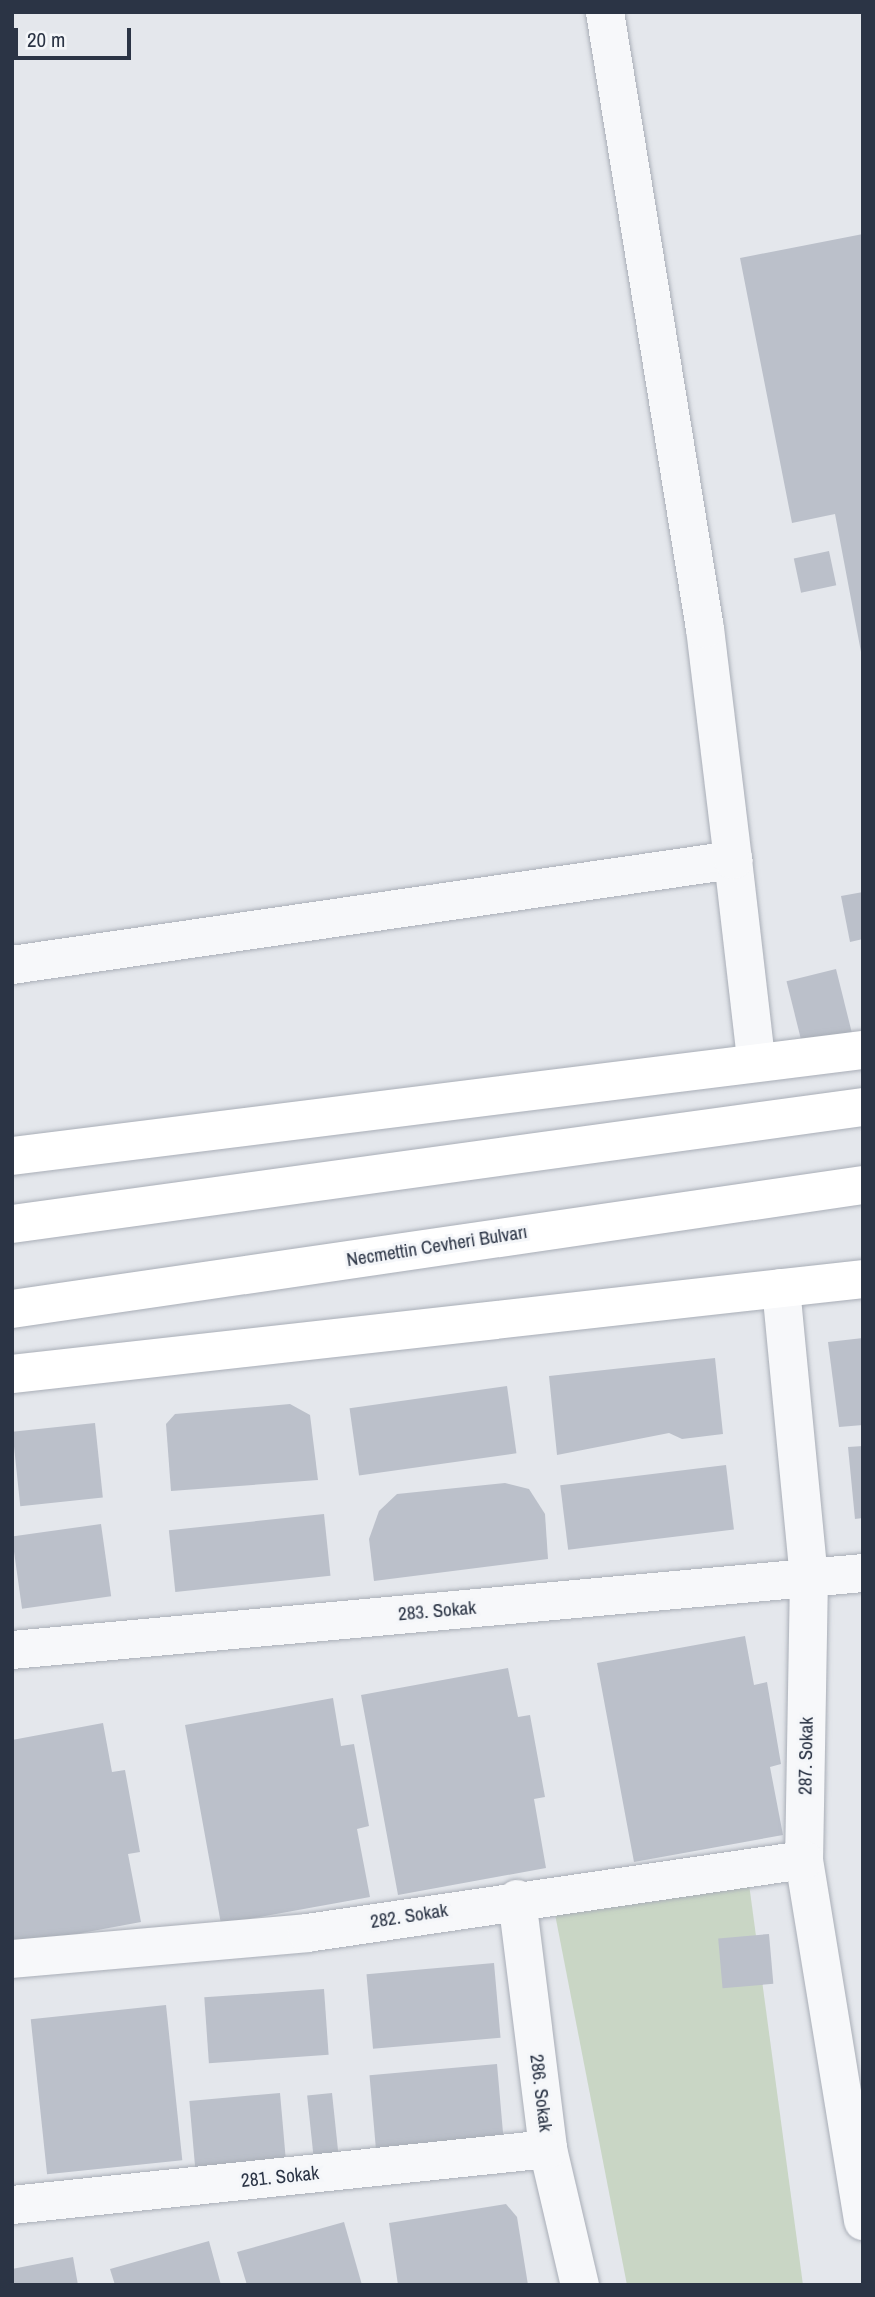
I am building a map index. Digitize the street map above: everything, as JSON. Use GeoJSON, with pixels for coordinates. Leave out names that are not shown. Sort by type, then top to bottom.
{"type":"FeatureCollection","features":[{"type":"Feature","properties":{"kind":"main road"},"geometry":{"type":"LineString","coordinates":[[12,1156],[756,1060],[863,1050]]}},
{"type":"Feature","properties":{"kind":"main road"},"geometry":{"type":"LineString","coordinates":[[12,1224],[863,1107]]}},
{"type":"Feature","properties":{"kind":"main road","name":"Necmettin Cevheri Bulvarı"},"geometry":{"type":"LineString","coordinates":[[12,1309],[863,1185]]}},
{"type":"Feature","properties":{"kind":"main road"},"geometry":{"type":"LineString","coordinates":[[12,1374],[863,1279]]}},
{"type":"Feature","properties":{"kind":"street"},"geometry":{"type":"LineString","coordinates":[[604,12],[705,629],[756,1060]]}},
{"type":"Feature","properties":{"kind":"street"},"geometry":{"type":"LineString","coordinates":[[12,965],[733,860]]}},
{"type":"Feature","properties":{"kind":"street","name":"287. Sokak"},"geometry":{"type":"LineString","coordinates":[[781,1288],[809,1577],[804,1860],[863,2221]]}},
{"type":"Feature","properties":{"kind":"street","name":"283. Sokak"},"geometry":{"type":"LineString","coordinates":[[12,1650],[863,1573]]}},
{"type":"Feature","properties":{"kind":"street","name":"282. Sokak"},"geometry":{"type":"LineString","coordinates":[[12,1959],[307,1933],[517,1899],[804,1860]]}},
{"type":"Feature","properties":{"kind":"street","name":"286. Sokak"},"geometry":{"type":"LineString","coordinates":[[517,1899],[548,2149],[580,2285]]}},
{"type":"Feature","properties":{"kind":"street","name":"281. Sokak"},"geometry":{"type":"LineString","coordinates":[[12,2205],[548,2149]]}},
{"type":"Feature","properties":{"kind":"green space"},"geometry":{"type":"Polygon","coordinates":[[[749,1884],[803,2285],[627,2285],[554,1909],[749,1884]]]}},
{"type":"Feature","properties":{"kind":"building"},"geometry":{"type":"Polygon","coordinates":[[[863,234],[861,652],[835,514],[792,523],[740,258],[863,234]]]}},
{"type":"Feature","properties":{"kind":"building"},"geometry":{"type":"Polygon","coordinates":[[[829,551],[836,585],[801,593],[794,558],[829,551]]]}},
{"type":"Feature","properties":{"kind":"building"},"geometry":{"type":"Polygon","coordinates":[[[863,892],[863,939],[850,942],[841,896],[863,892]]]}},
{"type":"Feature","properties":{"kind":"building"},"geometry":{"type":"Polygon","coordinates":[[[836,969],[855,1046],[806,1058],[787,981],[836,969]]]}},
{"type":"Feature","properties":{"kind":"building"},"geometry":{"type":"Polygon","coordinates":[[[863,1338],[863,1425],[839,1427],[828,1342],[863,1338]]]}},
{"type":"Feature","properties":{"kind":"building"},"geometry":{"type":"Polygon","coordinates":[[[715,1358],[723,1434],[682,1439],[669,1433],[557,1455],[549,1376],[715,1358]]]}},
{"type":"Feature","properties":{"kind":"building"},"geometry":{"type":"Polygon","coordinates":[[[507,1386],[516,1453],[359,1475],[350,1408],[507,1386]]]}},
{"type":"Feature","properties":{"kind":"building"},"geometry":{"type":"Polygon","coordinates":[[[290,1404],[310,1415],[318,1480],[171,1491],[166,1424],[175,1414],[290,1404]]]}},
{"type":"Feature","properties":{"kind":"building"},"geometry":{"type":"Polygon","coordinates":[[[95,1423],[103,1498],[20,1506],[12,1432],[95,1423]]]}},
{"type":"Feature","properties":{"kind":"building"},"geometry":{"type":"Polygon","coordinates":[[[863,1446],[863,1518],[855,1519],[848,1447],[863,1446]]]}},
{"type":"Feature","properties":{"kind":"building"},"geometry":{"type":"Polygon","coordinates":[[[726,1465],[734,1530],[568,1550],[560,1485],[726,1465]]]}},
{"type":"Feature","properties":{"kind":"building"},"geometry":{"type":"Polygon","coordinates":[[[505,1483],[529,1489],[545,1514],[548,1559],[374,1581],[369,1539],[379,1511],[397,1494],[505,1483]]]}},
{"type":"Feature","properties":{"kind":"building"},"geometry":{"type":"Polygon","coordinates":[[[324,1514],[330,1576],[175,1592],[169,1530],[324,1514]]]}},
{"type":"Feature","properties":{"kind":"building"},"geometry":{"type":"Polygon","coordinates":[[[101,1524],[111,1596],[22,1609],[12,1537],[101,1524]]]}},
{"type":"Feature","properties":{"kind":"building"},"geometry":{"type":"Polygon","coordinates":[[[745,1636],[754,1685],[767,1682],[781,1764],[770,1767],[783,1835],[634,1862],[597,1663],[745,1636]]]}},
{"type":"Feature","properties":{"kind":"building"},"geometry":{"type":"Polygon","coordinates":[[[508,1668],[518,1717],[530,1715],[545,1797],[534,1799],[546,1868],[398,1895],[361,1695],[508,1668]]]}},
{"type":"Feature","properties":{"kind":"building"},"geometry":{"type":"Polygon","coordinates":[[[333,1698],[341,1746],[354,1744],[369,1826],[357,1829],[370,1897],[221,1924],[185,1725],[333,1698]]]}},
{"type":"Feature","properties":{"kind":"building"},"geometry":{"type":"Polygon","coordinates":[[[103,1723],[112,1772],[125,1770],[140,1852],[128,1854],[141,1922],[12,1946],[12,1740],[103,1723]]]}},
{"type":"Feature","properties":{"kind":"building"},"geometry":{"type":"Polygon","coordinates":[[[769,1934],[773,1984],[723,1988],[718,1938],[769,1934]]]}},
{"type":"Feature","properties":{"kind":"building"},"geometry":{"type":"Polygon","coordinates":[[[494,1963],[501,2038],[373,2049],[366,1974],[494,1963]]]}},
{"type":"Feature","properties":{"kind":"building"},"geometry":{"type":"Polygon","coordinates":[[[324,1989],[329,2055],[209,2063],[204,1997],[324,1989]]]}},
{"type":"Feature","properties":{"kind":"building"},"geometry":{"type":"Polygon","coordinates":[[[166,2005],[182,2160],[47,2174],[31,2019],[166,2005]]]}},
{"type":"Feature","properties":{"kind":"building"},"geometry":{"type":"Polygon","coordinates":[[[497,2064],[503,2138],[376,2149],[369,2075],[497,2064]]]}},
{"type":"Feature","properties":{"kind":"building"},"geometry":{"type":"Polygon","coordinates":[[[280,2093],[286,2163],[195,2171],[189,2101],[280,2093]]]}},
{"type":"Feature","properties":{"kind":"building"},"geometry":{"type":"Polygon","coordinates":[[[332,2093],[339,2157],[314,2159],[307,2096],[332,2093]]]}},
{"type":"Feature","properties":{"kind":"building"},"geometry":{"type":"Polygon","coordinates":[[[506,2204],[517,2217],[528,2285],[398,2285],[389,2223],[506,2204]]]}},
{"type":"Feature","properties":{"kind":"building"},"geometry":{"type":"Polygon","coordinates":[[[344,2222],[362,2285],[247,2285],[237,2252],[344,2222]]]}},
{"type":"Feature","properties":{"kind":"building"},"geometry":{"type":"Polygon","coordinates":[[[209,2241],[221,2285],[115,2285],[110,2269],[209,2241]]]}},
{"type":"Feature","properties":{"kind":"building"},"geometry":{"type":"Polygon","coordinates":[[[73,2257],[78,2285],[12,2285],[12,2269],[73,2257]]]}}]}
